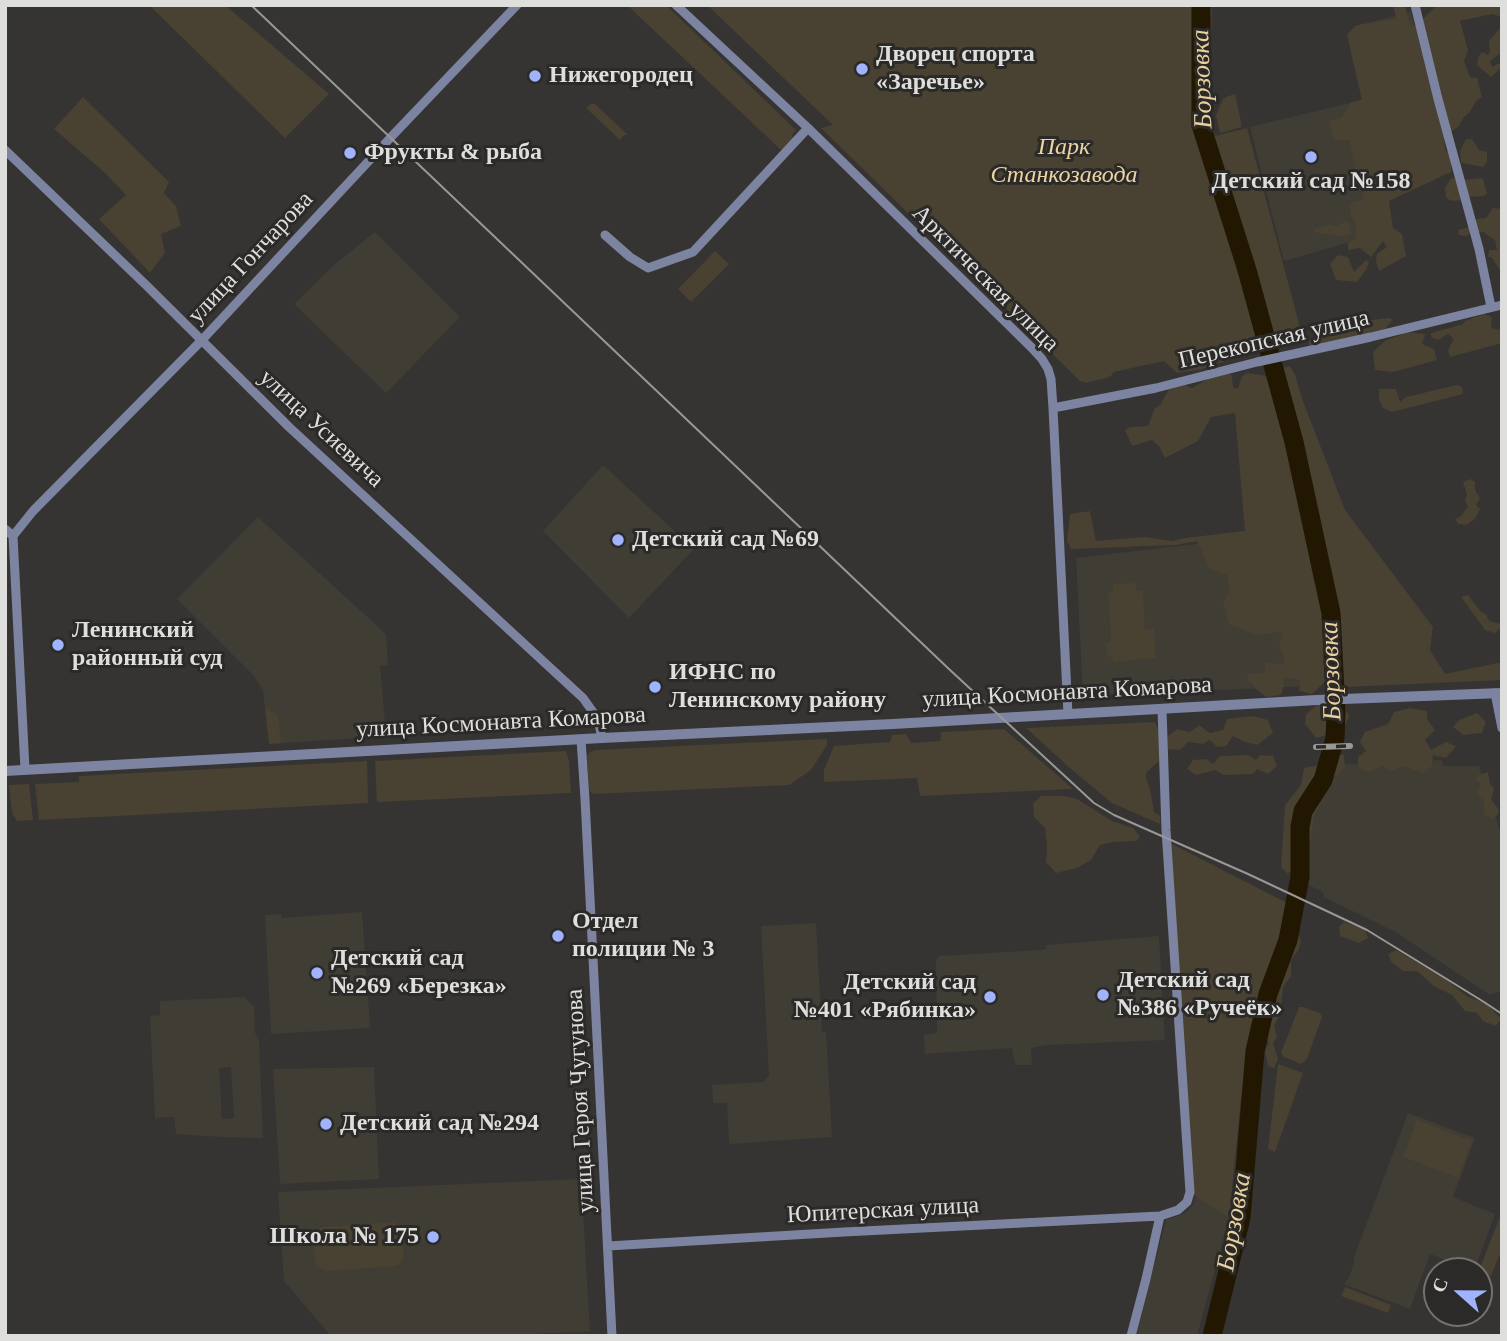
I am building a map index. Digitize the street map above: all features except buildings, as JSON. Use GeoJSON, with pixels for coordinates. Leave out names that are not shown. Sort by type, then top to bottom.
{"type":"FeatureCollection","features":[{"type":"Feature","properties":{"kind":"street","name":"улица Гончарова"},"geometry":{"type":"LineString","coordinates":[[13,536],[33,511],[202,340],[517,5]]}},
{"type":"Feature","properties":{"kind":"street","name":"Арктическая улица"},"geometry":{"type":"LineString","coordinates":[[677,5],[808,128],[1042,359],[1051,379],[1068,714]]}},
{"type":"Feature","properties":{"kind":"street"},"geometry":{"type":"LineString","coordinates":[[1415,5],[1479,249],[1491,307]]}},
{"type":"Feature","properties":{"kind":"street"},"geometry":{"type":"LineString","coordinates":[[605,235],[630,257],[648,268],[693,252],[808,128]]}},
{"type":"Feature","properties":{"kind":"street","name":"улица Усиевича"},"geometry":{"type":"LineString","coordinates":[[5,150],[289,427],[583,698],[598,719],[601,738]]}},
{"type":"Feature","properties":{"kind":"street","name":"Перекопская улица"},"geometry":{"type":"LineString","coordinates":[[1053,408],[1156,388],[1502,305]]}},
{"type":"Feature","properties":{"kind":"street"},"geometry":{"type":"LineString","coordinates":[[5,529],[13,536],[25,769]]}},
{"type":"Feature","properties":{"kind":"street"},"geometry":{"type":"LineString","coordinates":[[1498,693],[1502,728]]}},
{"type":"Feature","properties":{"kind":"street","name":"улица Космонавта Комарова"},"geometry":{"type":"LineString","coordinates":[[5,771],[1317,699],[1498,693]]}},
{"type":"Feature","properties":{"kind":"street"},"geometry":{"type":"LineString","coordinates":[[1131,1336],[1160,1216],[1178,1210],[1187,1202],[1190,1192],[1166,831],[1162,709]]}},
{"type":"Feature","properties":{"kind":"street","name":"улица Героя Чугунова"},"geometry":{"type":"LineString","coordinates":[[581,739],[612,1336]]}},
{"type":"Feature","properties":{"kind":"street","name":"Юпитерская улица"},"geometry":{"type":"LineString","coordinates":[[608,1246],[1160,1216]]}},
{"type":"Feature","properties":{"kind":"shaded area"},"geometry":{"type":"Polygon","coordinates":[[[1411,12],[1449,167],[1374,188],[1385,232],[1284,261],[1250,127],[1362,100],[1347,35],[1355,26],[1411,12]]]}},
{"type":"Feature","properties":{"kind":"shaded area"},"geometry":{"type":"Polygon","coordinates":[[[375,232],[460,317],[386,393],[294,304],[335,264],[375,232]]]}},
{"type":"Feature","properties":{"kind":"shaded area","name":"Детский сад №69"},"geometry":{"type":"Polygon","coordinates":[[[603,465],[694,549],[629,618],[543,531],[603,465]]]}},
{"type":"Feature","properties":{"kind":"shaded area"},"geometry":{"type":"Polygon","coordinates":[[[258,517],[386,634],[388,665],[380,666],[386,733],[361,734],[360,738],[269,744],[263,690],[254,676],[177,599],[258,517]]]}},
{"type":"Feature","properties":{"kind":"shaded area"},"geometry":{"type":"Polygon","coordinates":[[[1274,535],[1312,686],[1083,696],[1076,558],[1274,535]]]}},
{"type":"Feature","properties":{"kind":"shaded area"},"geometry":{"type":"Polygon","coordinates":[[[1442,760],[1443,766],[1479,766],[1502,837],[1502,991],[1490,995],[1397,933],[1324,897],[1324,893],[1307,884],[1306,826],[1311,810],[1329,785],[1334,765],[1442,760]]]}},
{"type":"Feature","properties":{"kind":"shaded area","name":"Детский сад №269 «Березка»"},"geometry":{"type":"Polygon","coordinates":[[[362,912],[370,1028],[271,1034],[265,915],[281,914],[282,918],[362,912]]]}},
{"type":"Feature","properties":{"kind":"shaded area"},"geometry":{"type":"Polygon","coordinates":[[[816,923],[822,1032],[826,1032],[832,1137],[729,1144],[727,1103],[713,1103],[712,1085],[763,1082],[769,1076],[761,926],[816,923]]]}},
{"type":"Feature","properties":{"kind":"shaded area"},"geometry":{"type":"Polygon","coordinates":[[[1159,936],[1165,1040],[1031,1048],[1032,1065],[1015,1065],[1012,1048],[925,1054],[924,1035],[937,1033],[936,960],[939,956],[1040,950],[1046,949],[1046,945],[1159,936]]]}},
{"type":"Feature","properties":{"kind":"shaded area"},"geometry":{"type":"Polygon","coordinates":[[[244,997],[254,1006],[255,1033],[259,1040],[263,1138],[176,1134],[174,1117],[155,1118],[150,1016],[160,1015],[160,1001],[244,997]],[[231,1067],[219,1068],[222,1119],[234,1118],[231,1067]]]}},
{"type":"Feature","properties":{"kind":"shaded area","name":"Детский сад №294"},"geometry":{"type":"Polygon","coordinates":[[[374,1067],[379,1179],[280,1184],[273,1069],[374,1067]]]}},
{"type":"Feature","properties":{"kind":"shaded area"},"geometry":{"type":"Polygon","coordinates":[[[1408,1113],[1475,1138],[1453,1197],[1495,1214],[1479,1257],[1438,1257],[1430,1254],[1429,1257],[1423,1257],[1423,1273],[1410,1309],[1344,1284],[1349,1277],[1408,1113]]]}},
{"type":"Feature","properties":{"kind":"shaded area","name":"Школа № 175"},"geometry":{"type":"Polygon","coordinates":[[[581,1179],[590,1331],[490,1336],[331,1336],[284,1281],[278,1192],[581,1179]]]}},
{"type":"Feature","properties":{"kind":"shaded area"},"geometry":{"type":"Polygon","coordinates":[[[1196,1195],[1229,1218],[1197,1336],[1136,1336],[1166,1220],[1185,1213],[1193,1205],[1196,1195]]]}},
{"type":"Feature","properties":{"kind":"green space"},"geometry":{"type":"Polygon","coordinates":[[[149,5],[225,5],[329,94],[285,138],[149,5]]]}},
{"type":"Feature","properties":{"kind":"green space"},"geometry":{"type":"Polygon","coordinates":[[[627,5],[666,5],[796,130],[792,135],[794,140],[783,150],[780,149],[627,5]]]}},
{"type":"Feature","properties":{"kind":"green space","name":"Парк Станкозавода"},"geometry":{"type":"Polygon","coordinates":[[[707,5],[1212,5],[1209,119],[1215,136],[1247,128],[1301,331],[1259,347],[1259,350],[1199,370],[1177,373],[1164,361],[1114,372],[1110,377],[1086,383],[1080,381],[821,128],[833,125],[707,5]]]}},
{"type":"Feature","properties":{"kind":"green space"},"geometry":{"type":"Polygon","coordinates":[[[1393,5],[1405,5],[1410,25],[1416,26],[1437,5],[1502,5],[1502,17],[1492,14],[1460,21],[1468,50],[1464,61],[1470,77],[1477,78],[1482,97],[1476,101],[1459,126],[1444,137],[1445,149],[1451,158],[1451,172],[1389,201],[1393,228],[1402,234],[1406,256],[1379,271],[1377,254],[1387,247],[1383,241],[1371,257],[1360,248],[1348,250],[1348,243],[1357,235],[1349,206],[1355,201],[1362,201],[1364,192],[1358,180],[1349,140],[1334,141],[1329,121],[1341,118],[1351,102],[1362,100],[1347,35],[1355,26],[1396,19],[1393,5]]]}},
{"type":"Feature","properties":{"kind":"green space"},"geometry":{"type":"Polygon","coordinates":[[[1502,26],[1502,52],[1490,61],[1492,67],[1499,63],[1502,67],[1491,77],[1477,65],[1478,57],[1482,52],[1488,55],[1489,41],[1502,26]]]}},
{"type":"Feature","properties":{"kind":"green space"},"geometry":{"type":"Polygon","coordinates":[[[1235,94],[1242,127],[1220,133],[1216,115],[1223,99],[1235,94]]]}},
{"type":"Feature","properties":{"kind":"green space"},"geometry":{"type":"Polygon","coordinates":[[[83,97],[169,182],[164,193],[176,206],[181,226],[161,234],[165,253],[150,273],[99,219],[126,195],[54,129],[83,97]]]}},
{"type":"Feature","properties":{"kind":"green space"},"geometry":{"type":"Polygon","coordinates":[[[595,104],[628,135],[624,135],[620,140],[586,108],[595,104]]]}},
{"type":"Feature","properties":{"kind":"green space"},"geometry":{"type":"Polygon","coordinates":[[[1466,139],[1472,139],[1479,150],[1487,152],[1487,162],[1483,167],[1461,163],[1460,151],[1466,139]]]}},
{"type":"Feature","properties":{"kind":"green space"},"geometry":{"type":"Polygon","coordinates":[[[1451,178],[1483,178],[1487,194],[1452,201],[1446,198],[1445,188],[1451,178]]]}},
{"type":"Feature","properties":{"kind":"green space"},"geometry":{"type":"Polygon","coordinates":[[[1493,208],[1502,209],[1502,270],[1488,257],[1489,250],[1497,250],[1495,240],[1483,232],[1473,232],[1466,236],[1459,235],[1458,230],[1469,227],[1477,219],[1486,218],[1493,208]]]}},
{"type":"Feature","properties":{"kind":"green space"},"geometry":{"type":"Polygon","coordinates":[[[1348,220],[1352,234],[1339,237],[1314,232],[1314,229],[1330,224],[1336,226],[1348,220]]]}},
{"type":"Feature","properties":{"kind":"green space"},"geometry":{"type":"Polygon","coordinates":[[[715,251],[729,264],[691,302],[678,289],[715,251]]]}},
{"type":"Feature","properties":{"kind":"green space"},"geometry":{"type":"Polygon","coordinates":[[[1338,255],[1348,257],[1354,272],[1366,260],[1369,262],[1357,282],[1336,280],[1330,264],[1338,255]]]}},
{"type":"Feature","properties":{"kind":"green space"},"geometry":{"type":"Polygon","coordinates":[[[1484,314],[1492,317],[1491,328],[1502,330],[1502,343],[1450,357],[1448,350],[1454,339],[1448,334],[1438,340],[1431,337],[1431,333],[1463,324],[1484,314]]]}},
{"type":"Feature","properties":{"kind":"green space"},"geometry":{"type":"Polygon","coordinates":[[[1389,318],[1393,320],[1383,331],[1314,347],[1309,345],[1309,341],[1333,321],[1345,323],[1389,318]]]}},
{"type":"Feature","properties":{"kind":"green space"},"geometry":{"type":"Polygon","coordinates":[[[1405,332],[1425,334],[1422,344],[1434,349],[1437,360],[1393,372],[1375,370],[1373,352],[1386,340],[1405,332]]]}},
{"type":"Feature","properties":{"kind":"green space"},"geometry":{"type":"Polygon","coordinates":[[[1290,366],[1345,510],[1433,627],[1430,650],[1445,674],[1502,662],[1502,680],[1344,687],[1340,680],[1328,679],[1312,694],[1299,691],[1300,680],[1283,677],[1281,695],[1266,697],[1247,681],[1248,674],[1265,672],[1265,662],[1283,663],[1284,657],[1279,647],[1283,631],[1257,636],[1229,624],[1223,603],[1230,590],[1227,575],[1210,569],[1197,541],[1176,545],[1071,549],[1067,540],[1070,514],[1090,511],[1096,541],[1145,537],[1172,541],[1245,531],[1235,413],[1211,417],[1198,441],[1165,458],[1159,446],[1152,440],[1132,446],[1125,430],[1148,426],[1155,408],[1160,405],[1169,389],[1184,385],[1192,388],[1211,377],[1228,372],[1232,376],[1233,387],[1238,389],[1242,376],[1247,373],[1273,377],[1280,372],[1277,369],[1290,366]]]}},
{"type":"Feature","properties":{"kind":"green space"},"geometry":{"type":"Polygon","coordinates":[[[1457,385],[1462,387],[1463,394],[1392,412],[1383,408],[1379,399],[1379,389],[1396,389],[1400,402],[1406,397],[1457,385]]]}},
{"type":"Feature","properties":{"kind":"green space"},"geometry":{"type":"Polygon","coordinates":[[[1470,479],[1475,482],[1475,490],[1480,498],[1476,505],[1480,509],[1475,519],[1466,525],[1458,524],[1455,519],[1468,507],[1463,482],[1470,479]]]}},
{"type":"Feature","properties":{"kind":"green space"},"geometry":{"type":"Polygon","coordinates":[[[1136,583],[1137,591],[1143,590],[1145,629],[1154,629],[1156,658],[1113,662],[1112,656],[1107,657],[1106,643],[1111,642],[1108,593],[1113,592],[1113,584],[1136,583]]]}},
{"type":"Feature","properties":{"kind":"green space"},"geometry":{"type":"Polygon","coordinates":[[[1468,595],[1489,621],[1501,624],[1495,633],[1485,630],[1461,597],[1468,595]]]}},
{"type":"Feature","properties":{"kind":"green space"},"geometry":{"type":"Polygon","coordinates":[[[1344,704],[1349,717],[1342,731],[1316,738],[1305,724],[1306,714],[1317,705],[1344,704]]]}},
{"type":"Feature","properties":{"kind":"green space"},"geometry":{"type":"Polygon","coordinates":[[[265,707],[278,716],[281,743],[269,744],[265,707]]]}},
{"type":"Feature","properties":{"kind":"green space"},"geometry":{"type":"Polygon","coordinates":[[[1410,708],[1427,711],[1427,719],[1435,730],[1425,740],[1431,750],[1446,742],[1456,746],[1446,758],[1433,755],[1432,766],[1423,773],[1404,766],[1391,771],[1383,766],[1368,772],[1358,767],[1358,757],[1366,751],[1360,742],[1365,732],[1388,724],[1394,712],[1410,708]]]}},
{"type":"Feature","properties":{"kind":"green space"},"geometry":{"type":"Polygon","coordinates":[[[1477,713],[1486,722],[1482,733],[1463,735],[1453,727],[1459,720],[1477,713]]]}},
{"type":"Feature","properties":{"kind":"green space"},"geometry":{"type":"Polygon","coordinates":[[[1253,716],[1268,720],[1273,733],[1257,745],[1233,736],[1226,746],[1217,747],[1210,740],[1203,744],[1188,742],[1180,750],[1168,749],[1167,737],[1177,729],[1190,732],[1199,725],[1210,733],[1223,730],[1227,719],[1253,716]]]}},
{"type":"Feature","properties":{"kind":"green space"},"geometry":{"type":"Polygon","coordinates":[[[1155,722],[1159,732],[1159,761],[1146,773],[1146,778],[1154,812],[1160,816],[1160,824],[1112,803],[1026,728],[1155,722]]]}},
{"type":"Feature","properties":{"kind":"green space"},"geometry":{"type":"Polygon","coordinates":[[[1004,729],[1073,789],[920,796],[917,778],[824,782],[824,770],[834,746],[890,742],[892,735],[906,734],[911,743],[940,741],[941,732],[1004,729]]]}},
{"type":"Feature","properties":{"kind":"green space"},"geometry":{"type":"Polygon","coordinates":[[[827,739],[827,745],[811,770],[789,785],[594,794],[589,788],[587,756],[595,750],[827,739]]]}},
{"type":"Feature","properties":{"kind":"green space"},"geometry":{"type":"Polygon","coordinates":[[[566,751],[571,793],[377,802],[375,761],[566,751]]]}},
{"type":"Feature","properties":{"kind":"green space"},"geometry":{"type":"Polygon","coordinates":[[[1328,753],[1344,755],[1345,766],[1338,776],[1318,774],[1316,784],[1296,809],[1294,867],[1288,874],[1281,867],[1285,805],[1301,785],[1304,768],[1319,765],[1328,753]]]}},
{"type":"Feature","properties":{"kind":"green space"},"geometry":{"type":"Polygon","coordinates":[[[1248,755],[1256,760],[1260,755],[1273,756],[1277,766],[1268,774],[1257,769],[1253,774],[1224,775],[1215,770],[1196,775],[1187,769],[1193,760],[1206,759],[1213,764],[1220,756],[1248,755]]]}},
{"type":"Feature","properties":{"kind":"green space"},"geometry":{"type":"Polygon","coordinates":[[[367,761],[368,803],[39,820],[35,784],[79,782],[79,776],[367,761]]]}},
{"type":"Feature","properties":{"kind":"green space"},"geometry":{"type":"Polygon","coordinates":[[[1488,772],[1494,789],[1491,799],[1499,810],[1497,816],[1491,819],[1484,814],[1484,802],[1477,793],[1480,783],[1476,781],[1477,775],[1488,772]]]}},
{"type":"Feature","properties":{"kind":"green space"},"geometry":{"type":"Polygon","coordinates":[[[29,784],[33,820],[17,821],[12,813],[9,785],[29,784]]]}},
{"type":"Feature","properties":{"kind":"green space"},"geometry":{"type":"Polygon","coordinates":[[[1041,796],[1077,799],[1112,821],[1133,828],[1140,837],[1136,841],[1100,845],[1091,860],[1077,868],[1056,873],[1046,862],[1045,828],[1034,817],[1033,804],[1041,796]]]}},
{"type":"Feature","properties":{"kind":"green space"},"geometry":{"type":"Polygon","coordinates":[[[1318,796],[1320,805],[1314,817],[1311,840],[1304,834],[1306,827],[1301,817],[1307,802],[1318,796]]]}},
{"type":"Feature","properties":{"kind":"green space"},"geometry":{"type":"Polygon","coordinates":[[[1170,843],[1289,904],[1261,992],[1247,1059],[1229,1218],[1190,1192],[1170,843]]]}},
{"type":"Feature","properties":{"kind":"green space"},"geometry":{"type":"Polygon","coordinates":[[[1344,922],[1365,930],[1368,938],[1359,943],[1340,936],[1339,927],[1344,922]]]}},
{"type":"Feature","properties":{"kind":"green space"},"geometry":{"type":"Polygon","coordinates":[[[1299,936],[1301,941],[1291,960],[1291,976],[1283,987],[1280,1014],[1274,1026],[1277,1037],[1273,1043],[1278,1059],[1274,1068],[1268,1066],[1265,1051],[1269,1043],[1264,1033],[1271,1025],[1268,1017],[1275,994],[1281,988],[1278,983],[1282,968],[1289,960],[1293,940],[1299,936]]]}},
{"type":"Feature","properties":{"kind":"green space"},"geometry":{"type":"Polygon","coordinates":[[[1396,950],[1445,979],[1468,997],[1486,1003],[1501,1019],[1496,1026],[1483,1021],[1477,1013],[1465,1011],[1452,995],[1435,987],[1417,971],[1403,971],[1392,963],[1388,954],[1396,950]]]}},
{"type":"Feature","properties":{"kind":"green space"},"geometry":{"type":"Polygon","coordinates":[[[1299,1007],[1320,1013],[1322,1017],[1307,1059],[1301,1064],[1281,1053],[1299,1007]]]}},
{"type":"Feature","properties":{"kind":"green space"},"geometry":{"type":"Polygon","coordinates":[[[1278,1064],[1303,1073],[1275,1152],[1268,1149],[1278,1064]]]}},
{"type":"Feature","properties":{"kind":"green space"},"geometry":{"type":"Polygon","coordinates":[[[1417,1120],[1472,1141],[1458,1178],[1403,1157],[1417,1120]]]}},
{"type":"Feature","properties":{"kind":"green space"},"geometry":{"type":"Polygon","coordinates":[[[1499,1219],[1502,1220],[1502,1249],[1493,1271],[1493,1257],[1484,1257],[1499,1219]]]}},
{"type":"Feature","properties":{"kind":"green space"},"geometry":{"type":"Polygon","coordinates":[[[393,1222],[401,1227],[402,1232],[404,1255],[400,1264],[326,1271],[317,1266],[313,1238],[319,1229],[393,1222]]]}},
{"type":"Feature","properties":{"kind":"green space"},"geometry":{"type":"Polygon","coordinates":[[[1345,1287],[1391,1305],[1388,1313],[1341,1296],[1345,1287]]]}},
{"type":"Feature","properties":{"kind":"waterway","name":"Борзовка"},"geometry":{"type":"LineString","coordinates":[[1201,5],[1201,125],[1247,270],[1294,442],[1331,613],[1336,711],[1335,738],[1323,780],[1303,811],[1300,827],[1300,877],[1288,940],[1268,994],[1255,1051],[1241,1218],[1212,1336]]}},
{"type":"Feature","properties":{"kind":"tram line"},"geometry":{"type":"LineString","coordinates":[[251,5],[950,670],[1094,803],[1114,815],[1367,930],[1502,1014]]}},
{"type":"Feature","properties":{"kind":"railway"},"geometry":{"type":"LineString","coordinates":[[1316,747],[1350,746]]}},
{"type":"Feature","properties":{"kind":"place","name":"Дворец спорта «Заречье»"},"geometry":{"type":"Point","coordinates":[862,69]}},
{"type":"Feature","properties":{"kind":"place","name":"Нижегородец"},"geometry":{"type":"Point","coordinates":[535,76]}},
{"type":"Feature","properties":{"kind":"place","name":"Фрукты & рыба"},"geometry":{"type":"Point","coordinates":[350,153]}},
{"type":"Feature","properties":{"kind":"place","name":"Детский сад №158"},"geometry":{"type":"Point","coordinates":[1311,157]}},
{"type":"Feature","properties":{"kind":"place","name":"Детский сад №69"},"geometry":{"type":"Point","coordinates":[618,540]}},
{"type":"Feature","properties":{"kind":"place","name":"Ленинский районный суд"},"geometry":{"type":"Point","coordinates":[58,645]}},
{"type":"Feature","properties":{"kind":"place","name":"ИФНС по Ленинскому району"},"geometry":{"type":"Point","coordinates":[655,687]}},
{"type":"Feature","properties":{"kind":"place","name":"Отдел полиции № 3"},"geometry":{"type":"Point","coordinates":[558,936]}},
{"type":"Feature","properties":{"kind":"place","name":"Детский сад №269 «Березка»"},"geometry":{"type":"Point","coordinates":[317,973]}},
{"type":"Feature","properties":{"kind":"place","name":"Детский сад №386 «Ручеёк»"},"geometry":{"type":"Point","coordinates":[1103,995]}},
{"type":"Feature","properties":{"kind":"place","name":"Детский сад №401 «Рябинка»"},"geometry":{"type":"Point","coordinates":[990,997]}},
{"type":"Feature","properties":{"kind":"place","name":"Детский сад №294"},"geometry":{"type":"Point","coordinates":[326,1124]}},
{"type":"Feature","properties":{"kind":"place","name":"Школа № 175"},"geometry":{"type":"Point","coordinates":[433,1237]}}]}
